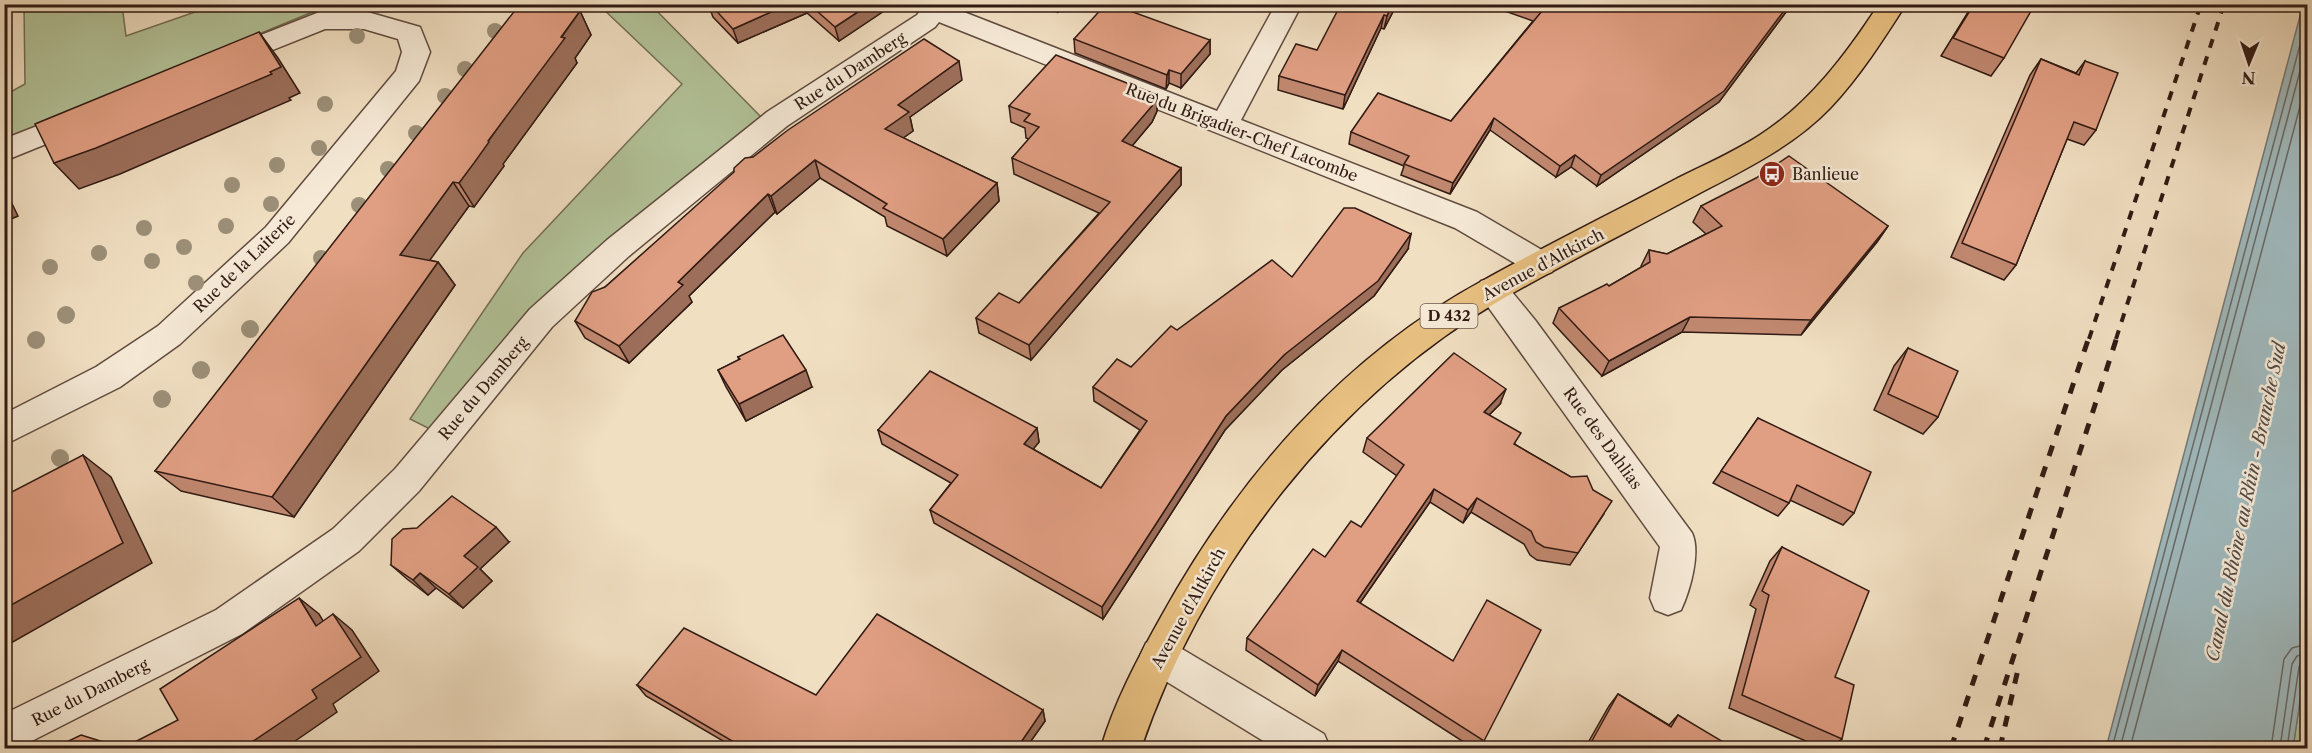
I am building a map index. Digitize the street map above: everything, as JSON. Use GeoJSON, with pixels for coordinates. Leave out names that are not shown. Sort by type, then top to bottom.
{"type":"FeatureCollection","features":[{"type":"Feature","properties":{"kind":"main road","name":"Avenue d'Altkirch"},"geometry":{"type":"LineString","coordinates":[[1121,748],[1159,656],[1220,548],[1274,476],[1324,420],[1373,375],[1443,321],[1492,290],[1771,142],[1820,101],[1862,52],[1893,4]]}},
{"type":"Feature","properties":{"kind":"street"},"geometry":{"type":"LineString","coordinates":[[1223,126],[1289,4]]}},
{"type":"Feature","properties":{"kind":"street","name":"Rue du Brigadier-Chef Lacombe"},"geometry":{"type":"LineString","coordinates":[[938,8],[1223,126],[1466,220],[1541,264]]}},
{"type":"Feature","properties":{"kind":"street","name":"Rue du Damberg"},"geometry":{"type":"LineString","coordinates":[[4,735],[229,622],[346,540],[407,480],[541,318],[618,248],[777,119],[926,21],[938,8]]}},
{"type":"Feature","properties":{"kind":"street","name":"Rue de la Laiterie"},"geometry":{"type":"LineString","coordinates":[[4,430],[108,377],[169,335],[277,235],[409,74],[416,52],[410,33],[364,20],[322,20],[202,69]]}},
{"type":"Feature","properties":{"kind":"street"},"geometry":{"type":"LineString","coordinates":[[4,151],[105,109]]}},
{"type":"Feature","properties":{"kind":"street","name":"Rue des Dahlias"},"geometry":{"type":"LineString","coordinates":[[1492,290],[1524,329],[1679,544],[1668,598]]}},
{"type":"Feature","properties":{"kind":"street"},"geometry":{"type":"LineString","coordinates":[[1159,656],[1310,748]]}},
{"type":"Feature","properties":{"kind":"green space"},"geometry":{"type":"Polygon","coordinates":[[[24,5],[122,5],[126,36],[215,5],[349,5],[310,13],[5,139],[5,95],[25,84],[24,5]]]}},
{"type":"Feature","properties":{"kind":"green space"},"geometry":{"type":"Polygon","coordinates":[[[599,5],[651,5],[761,117],[434,431],[410,419],[523,253],[682,84],[599,5]]]}},
{"type":"Feature","properties":{"kind":"green space"},"geometry":{"type":"Polygon","coordinates":[[[2307,647],[2307,748],[2293,748],[2307,647]]]}},
{"type":"Feature","properties":{"kind":"water","name":"Canal du Rhône au Rhin - Branche Sud"},"geometry":{"type":"Polygon","coordinates":[[[2307,5],[2308,647],[2293,748],[2106,748],[2300,16],[2307,5]]]}},
{"type":"Feature","properties":{"kind":"building"},"geometry":{"type":"Polygon","coordinates":[[[520,4],[541,4],[580,11],[561,37],[565,38],[474,163],[459,183],[453,182],[400,255],[438,262],[272,497],[155,471],[520,4]]]}},
{"type":"Feature","properties":{"kind":"building"},"geometry":{"type":"Polygon","coordinates":[[[710,4],[789,4],[733,29],[710,4]]]}},
{"type":"Feature","properties":{"kind":"building"},"geometry":{"type":"Polygon","coordinates":[[[809,4],[870,4],[835,27],[809,4]]]}},
{"type":"Feature","properties":{"kind":"building"},"geometry":{"type":"Polygon","coordinates":[[[1106,4],[1210,40],[1181,74],[1169,70],[1167,75],[1074,39],[1106,4]]]}},
{"type":"Feature","properties":{"kind":"building"},"geometry":{"type":"Polygon","coordinates":[[[1341,4],[1392,4],[1387,16],[1384,15],[1345,95],[1279,76],[1296,44],[1317,50],[1341,4]]]}},
{"type":"Feature","properties":{"kind":"building"},"geometry":{"type":"Polygon","coordinates":[[[1522,4],[1789,4],[1724,91],[1601,175],[1575,155],[1560,166],[1494,118],[1453,183],[1404,164],[1409,156],[1351,132],[1378,93],[1451,121],[1542,11],[1522,4]]]}},
{"type":"Feature","properties":{"kind":"building"},"geometry":{"type":"Polygon","coordinates":[[[1974,4],[2035,4],[2004,58],[1953,38],[1974,4]]]}},
{"type":"Feature","properties":{"kind":"building"},"geometry":{"type":"Polygon","coordinates":[[[259,32],[281,67],[270,72],[272,74],[96,148],[54,163],[35,124],[259,32]]]}},
{"type":"Feature","properties":{"kind":"building"},"geometry":{"type":"Polygon","coordinates":[[[924,39],[959,61],[898,105],[909,112],[885,129],[997,183],[943,239],[883,208],[887,204],[815,160],[771,196],[768,194],[678,282],[683,285],[619,346],[575,321],[592,292],[605,287],[734,172],[734,168],[745,158],[753,157],[788,130],[924,39]]]}},
{"type":"Feature","properties":{"kind":"building"},"geometry":{"type":"Polygon","coordinates":[[[1056,55],[1157,95],[1152,106],[1122,141],[1181,168],[1029,345],[976,318],[999,293],[1019,303],[1110,202],[1012,158],[1039,127],[1024,121],[1030,114],[1009,106],[1056,55]]]}},
{"type":"Feature","properties":{"kind":"building"},"geometry":{"type":"Polygon","coordinates":[[[2041,59],[2079,75],[2085,61],[2118,73],[2096,130],[2074,122],[2016,265],[1962,243],[2041,59]]]}},
{"type":"Feature","properties":{"kind":"building"},"geometry":{"type":"Polygon","coordinates":[[[1789,156],[1888,226],[1811,320],[1690,317],[1609,361],[1559,308],[1607,284],[1609,286],[1650,262],[1649,250],[1667,254],[1722,226],[1701,206],[1756,178],[1789,156]]]}},
{"type":"Feature","properties":{"kind":"building"},"geometry":{"type":"Polygon","coordinates":[[[1344,208],[1355,208],[1411,234],[1378,281],[1284,355],[1226,416],[1102,607],[930,510],[958,475],[878,430],[930,371],[1037,428],[1024,444],[1101,488],[1147,421],[1093,387],[1117,359],[1131,367],[1171,326],[1177,330],[1272,260],[1292,277],[1344,208]]]}},
{"type":"Feature","properties":{"kind":"building"},"geometry":{"type":"Polygon","coordinates":[[[783,335],[806,370],[739,404],[718,370],[740,359],[738,357],[783,335]]]}},
{"type":"Feature","properties":{"kind":"building"},"geometry":{"type":"Polygon","coordinates":[[[1908,348],[1958,371],[1938,417],[1888,394],[1908,348]]]}},
{"type":"Feature","properties":{"kind":"building"},"geometry":{"type":"Polygon","coordinates":[[[1454,353],[1506,389],[1484,412],[1521,433],[1514,444],[1571,477],[1587,476],[1593,490],[1612,501],[1578,553],[1544,547],[1536,542],[1531,531],[1477,498],[1468,510],[1434,489],[1357,601],[1453,661],[1487,600],[1541,630],[1484,741],[1342,650],[1318,685],[1247,638],[1313,549],[1325,557],[1351,521],[1361,527],[1404,465],[1367,438],[1454,353]]]}},
{"type":"Feature","properties":{"kind":"building"},"geometry":{"type":"Polygon","coordinates":[[[1758,418],[1871,472],[1854,513],[1797,485],[1789,503],[1721,471],[1758,418]]]}},
{"type":"Feature","properties":{"kind":"building"},"geometry":{"type":"Polygon","coordinates":[[[83,455],[123,543],[4,609],[4,496],[83,455]]]}},
{"type":"Feature","properties":{"kind":"building"},"geometry":{"type":"Polygon","coordinates":[[[452,496],[496,527],[464,556],[478,567],[449,594],[420,573],[413,580],[391,565],[392,539],[403,529],[417,528],[452,496]]]}},
{"type":"Feature","properties":{"kind":"building"},"geometry":{"type":"Polygon","coordinates":[[[1782,547],[1869,591],[1835,677],[1854,685],[1842,739],[1742,695],[1769,595],[1762,591],[1782,547]]]}},
{"type":"Feature","properties":{"kind":"building"},"geometry":{"type":"Polygon","coordinates":[[[299,598],[316,626],[333,614],[361,657],[312,690],[317,698],[243,748],[123,748],[178,720],[160,689],[299,598]]]}},
{"type":"Feature","properties":{"kind":"building"},"geometry":{"type":"Polygon","coordinates":[[[877,614],[1043,710],[1017,748],[744,748],[637,685],[684,628],[816,695],[877,614]]]}},
{"type":"Feature","properties":{"kind":"building"},"geometry":{"type":"Polygon","coordinates":[[[1618,694],[1671,727],[1678,715],[1730,746],[1729,748],[1588,748],[1618,694]]]}},
{"type":"Feature","properties":{"kind":"building"},"geometry":{"type":"Polygon","coordinates":[[[81,735],[123,748],[54,748],[81,735]]]}},
{"type":"Feature","properties":{"kind":"railway"},"geometry":{"type":"LineString","coordinates":[[2089,339],[2201,4]]}},
{"type":"Feature","properties":{"kind":"railway"},"geometry":{"type":"LineString","coordinates":[[2116,339],[2224,4]]}},
{"type":"Feature","properties":{"kind":"railway"},"geometry":{"type":"LineString","coordinates":[[1951,748],[2089,337]]}},
{"type":"Feature","properties":{"kind":"railway"},"geometry":{"type":"LineString","coordinates":[[1984,748],[2117,337]]}},
{"type":"Feature","properties":{"kind":"railway"},"geometry":{"type":"LineString","coordinates":[[2000,748],[2019,665]]}},
{"type":"Feature","properties":{"kind":"place","name":"Banlieue"},"geometry":{"type":"Point","coordinates":[1772,174]}}]}
